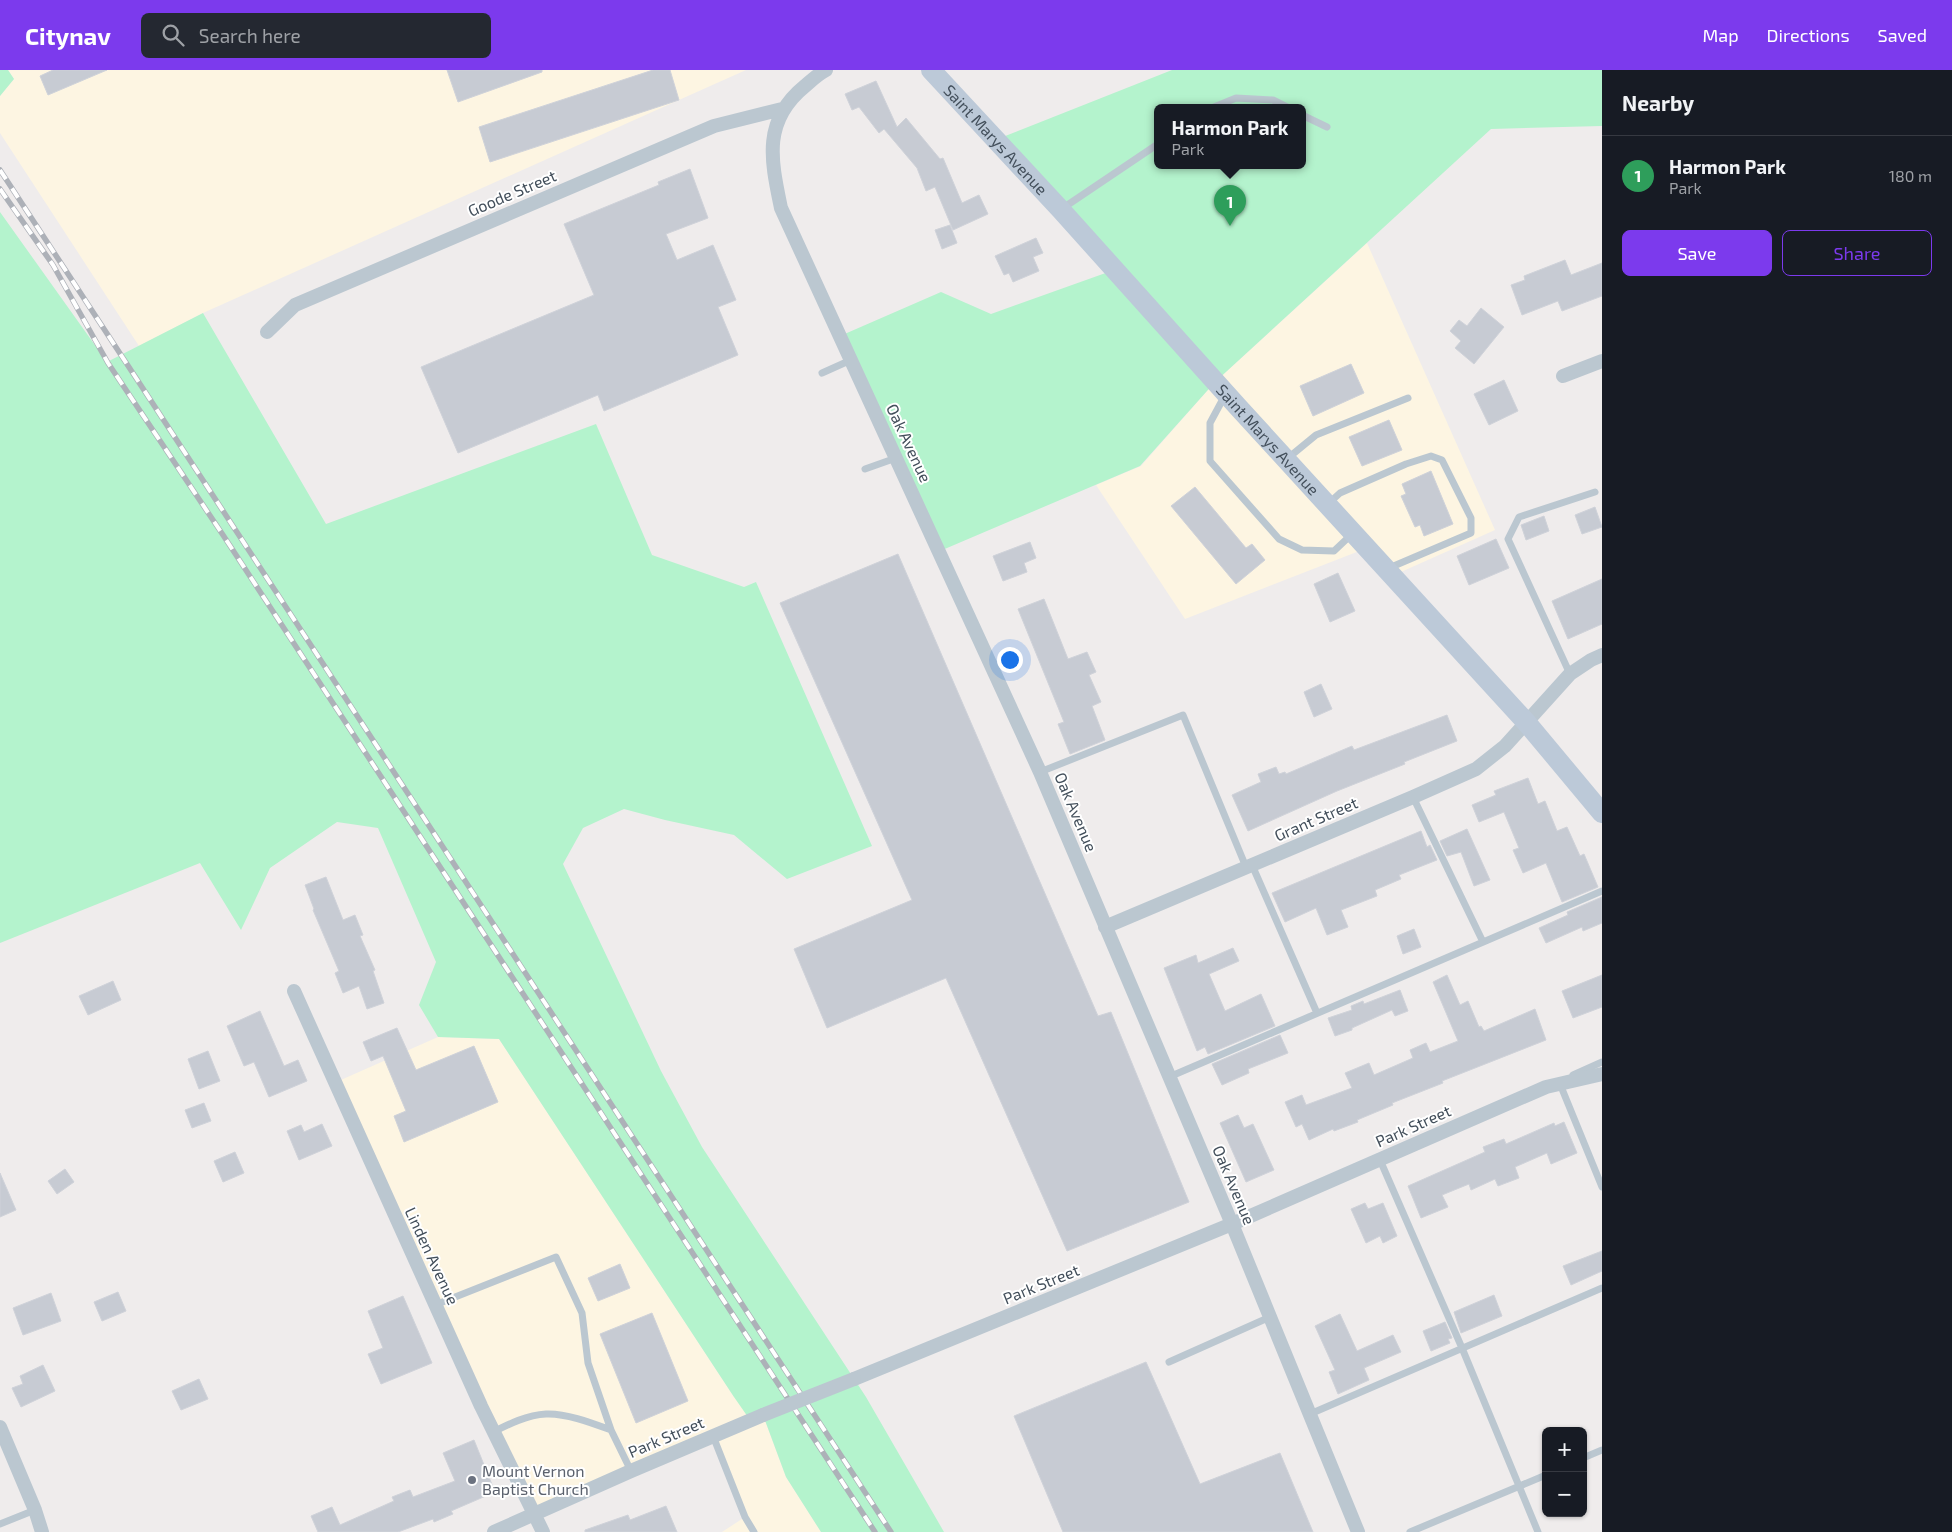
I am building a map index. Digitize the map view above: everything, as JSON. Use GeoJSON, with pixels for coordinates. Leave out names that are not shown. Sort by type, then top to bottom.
{"type":"FeatureCollection","features":[{"type":"Feature","properties":{"kind":"main road","name":"Saint Marys Avenue"},"geometry":{"type":"LineString","coordinates":[[931,70],[1061,210],[1226,394],[1526,722],[1602,813]]}},
{"type":"Feature","properties":{"kind":"street"},"geometry":{"type":"LineString","coordinates":[[782,109],[800,90],[826,70]]}},
{"type":"Feature","properties":{"kind":"street","name":"Goode Street"},"geometry":{"type":"LineString","coordinates":[[267,332],[295,305],[714,126],[782,109]]}},
{"type":"Feature","properties":{"kind":"street","name":"Oak Avenue"},"geometry":{"type":"LineString","coordinates":[[782,109],[772,139],[773,170],[782,208],[1040,772],[1232,1224],[1358,1532]]}},
{"type":"Feature","properties":{"kind":"street"},"geometry":{"type":"LineString","coordinates":[[1563,376],[1602,361]]}},
{"type":"Feature","properties":{"kind":"street","name":"Grant Street"},"geometry":{"type":"LineString","coordinates":[[1105,927],[1476,769],[1505,746],[1570,674],[1602,655]]}},
{"type":"Feature","properties":{"kind":"street","name":"Linden Avenue"},"geometry":{"type":"LineString","coordinates":[[294,991],[493,1432],[543,1532]]}},
{"type":"Feature","properties":{"kind":"street","name":"Park Street"},"geometry":{"type":"LineString","coordinates":[[494,1532],[713,1436],[1232,1224],[1553,1086],[1602,1074]]}},
{"type":"Feature","properties":{"kind":"street"},"geometry":{"type":"LineString","coordinates":[[0,1427],[35,1510],[42,1532]]}},
{"type":"Feature","properties":{"kind":"lane"},"geometry":{"type":"LineString","coordinates":[[1221,104],[1236,98],[1273,100],[1281,104]]}},
{"type":"Feature","properties":{"kind":"lane"},"geometry":{"type":"LineString","coordinates":[[1306,117],[1326,127]]}},
{"type":"Feature","properties":{"kind":"lane"},"geometry":{"type":"LineString","coordinates":[[1061,210],[1154,147]]}},
{"type":"Feature","properties":{"kind":"lane"},"geometry":{"type":"LineString","coordinates":[[822,373],[851,360]]}},
{"type":"Feature","properties":{"kind":"lane"},"geometry":{"type":"LineString","coordinates":[[1226,394],[1210,423],[1210,461],[1279,539],[1302,550],[1334,551],[1353,533]]}},
{"type":"Feature","properties":{"kind":"lane"},"geometry":{"type":"LineString","coordinates":[[1286,460],[1316,435],[1408,398]]}},
{"type":"Feature","properties":{"kind":"lane"},"geometry":{"type":"LineString","coordinates":[[1327,505],[1340,493],[1406,464],[1431,456],[1442,460],[1471,518],[1471,534],[1386,569]]}},
{"type":"Feature","properties":{"kind":"lane"},"geometry":{"type":"LineString","coordinates":[[865,469],[896,458]]}},
{"type":"Feature","properties":{"kind":"lane"},"geometry":{"type":"LineString","coordinates":[[1570,674],[1508,538],[1519,516],[1595,492]]}},
{"type":"Feature","properties":{"kind":"lane"},"geometry":{"type":"LineString","coordinates":[[1040,772],[1183,715],[1249,866],[1317,1013]]}},
{"type":"Feature","properties":{"kind":"lane"},"geometry":{"type":"LineString","coordinates":[[1413,797],[1483,942]]}},
{"type":"Feature","properties":{"kind":"lane"},"geometry":{"type":"LineString","coordinates":[[1169,1077],[1602,891]]}},
{"type":"Feature","properties":{"kind":"lane"},"geometry":{"type":"LineString","coordinates":[[1602,1062],[1553,1086],[1602,1187]]}},
{"type":"Feature","properties":{"kind":"lane"},"geometry":{"type":"LineString","coordinates":[[1380,1160],[1462,1348],[1538,1532]]}},
{"type":"Feature","properties":{"kind":"lane"},"geometry":{"type":"LineString","coordinates":[[435,1305],[556,1257],[582,1313],[588,1363],[611,1430],[631,1471]]}},
{"type":"Feature","properties":{"kind":"lane"},"geometry":{"type":"LineString","coordinates":[[1310,1414],[1602,1288]]}},
{"type":"Feature","properties":{"kind":"lane"},"geometry":{"type":"LineString","coordinates":[[1169,1362],[1270,1317]]}},
{"type":"Feature","properties":{"kind":"lane"},"geometry":{"type":"LineString","coordinates":[[493,1432],[518,1420],[546,1414],[581,1419],[611,1430]]}},
{"type":"Feature","properties":{"kind":"lane"},"geometry":{"type":"LineString","coordinates":[[713,1436],[745,1517],[754,1532]]}},
{"type":"Feature","properties":{"kind":"lane"},"geometry":{"type":"LineString","coordinates":[[1587,1456],[1602,1450]]}},
{"type":"Feature","properties":{"kind":"lane"},"geometry":{"type":"LineString","coordinates":[[1410,1532],[1542,1478]]}},
{"type":"Feature","properties":{"kind":"lane"},"geometry":{"type":"LineString","coordinates":[[0,1524],[35,1510]]}},
{"type":"Feature","properties":{"kind":"shaded area"},"geometry":{"type":"Polygon","coordinates":[[[8,70],[746,70],[203,313],[139,346],[0,133],[0,96],[14,79],[8,70]]]}},
{"type":"Feature","properties":{"kind":"shaded area"},"geometry":{"type":"Polygon","coordinates":[[[1367,243],[1495,530],[1392,576],[1367,548],[1185,619],[1096,485],[1141,466],[1215,382],[1367,243]]]}},
{"type":"Feature","properties":{"kind":"shaded area"},"geometry":{"type":"Polygon","coordinates":[[[438,1037],[499,1039],[734,1397],[763,1415],[786,1477],[821,1532],[722,1532],[745,1517],[713,1436],[535,1515],[334,1083],[438,1037]]]}},
{"type":"Feature","properties":{"kind":"green space"},"geometry":{"type":"Polygon","coordinates":[[[0,70],[8,70],[14,79],[0,96],[0,70]]]}},
{"type":"Feature","properties":{"kind":"green space"},"geometry":{"type":"Polygon","coordinates":[[[1172,70],[1602,70],[1602,126],[1491,129],[1215,382],[1140,466],[940,551],[840,336],[941,292],[991,314],[1114,270],[995,140],[1172,70]]]}},
{"type":"Feature","properties":{"kind":"green space"},"geometry":{"type":"Polygon","coordinates":[[[0,212],[107,362],[203,313],[326,524],[596,424],[652,555],[744,587],[756,582],[872,846],[787,879],[734,835],[624,809],[583,828],[563,864],[661,1071],[702,1147],[866,1397],[944,1532],[821,1532],[786,1477],[763,1415],[750,1420],[499,1039],[438,1037],[419,1005],[436,962],[378,828],[337,822],[270,868],[241,930],[200,863],[0,943],[0,212]]]}},
{"type":"Feature","properties":{"kind":"building"},"geometry":{"type":"Polygon","coordinates":[[[53,70],[107,70],[48,95],[40,76],[53,70]]]}},
{"type":"Feature","properties":{"kind":"building"},"geometry":{"type":"Polygon","coordinates":[[[447,70],[542,70],[542,72],[458,102],[447,70]]]}},
{"type":"Feature","properties":{"kind":"building"},"geometry":{"type":"Polygon","coordinates":[[[653,70],[670,70],[679,100],[490,162],[479,127],[653,70]]]}},
{"type":"Feature","properties":{"kind":"building"},"geometry":{"type":"Polygon","coordinates":[[[876,81],[897,127],[906,118],[940,159],[943,158],[962,203],[979,195],[988,214],[953,230],[935,187],[926,191],[917,168],[884,129],[879,133],[859,107],[852,110],[845,94],[876,81]]]}},
{"type":"Feature","properties":{"kind":"building"},"geometry":{"type":"Polygon","coordinates":[[[690,169],[708,218],[666,234],[677,260],[713,245],[736,300],[718,307],[738,355],[604,411],[598,395],[458,453],[421,367],[594,295],[564,224],[659,185],[658,182],[690,169]]]}},
{"type":"Feature","properties":{"kind":"building"},"geometry":{"type":"Polygon","coordinates":[[[950,225],[957,243],[942,249],[935,230],[950,225]]]}},
{"type":"Feature","properties":{"kind":"building"},"geometry":{"type":"Polygon","coordinates":[[[1036,238],[1043,253],[1033,257],[1039,271],[1013,282],[1009,273],[1004,275],[995,256],[1036,238]]]}},
{"type":"Feature","properties":{"kind":"building"},"geometry":{"type":"Polygon","coordinates":[[[1565,260],[1571,275],[1602,263],[1602,296],[1562,311],[1558,301],[1522,315],[1511,285],[1525,280],[1524,276],[1565,260]]]}},
{"type":"Feature","properties":{"kind":"building"},"geometry":{"type":"Polygon","coordinates":[[[1481,308],[1504,327],[1474,364],[1455,348],[1461,341],[1450,331],[1459,320],[1467,326],[1481,308]]]}},
{"type":"Feature","properties":{"kind":"building"},"geometry":{"type":"Polygon","coordinates":[[[1351,364],[1364,393],[1313,416],[1300,386],[1351,364]]]}},
{"type":"Feature","properties":{"kind":"building"},"geometry":{"type":"Polygon","coordinates":[[[1504,380],[1518,411],[1489,425],[1474,394],[1504,380]]]}},
{"type":"Feature","properties":{"kind":"building"},"geometry":{"type":"Polygon","coordinates":[[[1389,420],[1402,450],[1362,466],[1349,437],[1389,420]]]}},
{"type":"Feature","properties":{"kind":"building"},"geometry":{"type":"Polygon","coordinates":[[[1431,471],[1453,524],[1424,536],[1420,525],[1415,527],[1401,496],[1406,494],[1402,484],[1431,471]]]}},
{"type":"Feature","properties":{"kind":"building"},"geometry":{"type":"Polygon","coordinates":[[[1195,487],[1246,548],[1252,544],[1265,560],[1236,584],[1171,506],[1195,487]]]}},
{"type":"Feature","properties":{"kind":"building"},"geometry":{"type":"Polygon","coordinates":[[[1595,507],[1602,527],[1582,534],[1575,515],[1595,507]]]}},
{"type":"Feature","properties":{"kind":"building"},"geometry":{"type":"Polygon","coordinates":[[[1544,516],[1549,531],[1526,540],[1521,525],[1544,516]]]}},
{"type":"Feature","properties":{"kind":"building"},"geometry":{"type":"Polygon","coordinates":[[[1496,539],[1509,568],[1469,585],[1457,556],[1496,539]]]}},
{"type":"Feature","properties":{"kind":"building"},"geometry":{"type":"Polygon","coordinates":[[[1030,542],[1036,558],[1024,563],[1027,572],[1003,581],[993,556],[1030,542]]]}},
{"type":"Feature","properties":{"kind":"building"},"geometry":{"type":"Polygon","coordinates":[[[898,554],[1098,1016],[1111,1012],[1189,1202],[1067,1251],[946,978],[827,1028],[794,949],[912,900],[780,603],[898,554]]]}},
{"type":"Feature","properties":{"kind":"building"},"geometry":{"type":"Polygon","coordinates":[[[1338,573],[1355,611],[1330,622],[1314,584],[1338,573]]]}},
{"type":"Feature","properties":{"kind":"building"},"geometry":{"type":"Polygon","coordinates":[[[1602,579],[1602,624],[1568,639],[1552,601],[1602,579]]]}},
{"type":"Feature","properties":{"kind":"building"},"geometry":{"type":"Polygon","coordinates":[[[1044,599],[1068,659],[1087,652],[1096,672],[1089,675],[1101,702],[1092,706],[1105,740],[1070,754],[1058,724],[1064,722],[1018,609],[1044,599]]]}},
{"type":"Feature","properties":{"kind":"building"},"geometry":{"type":"Polygon","coordinates":[[[1321,684],[1332,709],[1314,717],[1304,692],[1321,684]]]}},
{"type":"Feature","properties":{"kind":"building"},"geometry":{"type":"Polygon","coordinates":[[[1447,715],[1457,741],[1404,762],[1405,764],[1337,791],[1248,831],[1232,795],[1261,782],[1258,774],[1276,767],[1279,774],[1285,772],[1286,774],[1352,746],[1354,750],[1447,715]]]}},
{"type":"Feature","properties":{"kind":"building"},"geometry":{"type":"Polygon","coordinates":[[[1528,778],[1538,804],[1545,801],[1557,831],[1567,827],[1580,856],[1584,854],[1598,887],[1562,902],[1546,863],[1523,873],[1513,850],[1519,848],[1504,812],[1479,822],[1472,805],[1496,795],[1494,791],[1528,778]]]}},
{"type":"Feature","properties":{"kind":"building"},"geometry":{"type":"Polygon","coordinates":[[[1467,829],[1490,880],[1474,886],[1461,852],[1447,856],[1440,841],[1467,829]]]}},
{"type":"Feature","properties":{"kind":"building"},"geometry":{"type":"Polygon","coordinates":[[[1421,831],[1427,847],[1430,845],[1437,860],[1399,875],[1401,879],[1375,890],[1377,896],[1341,910],[1348,927],[1327,935],[1316,908],[1285,922],[1272,893],[1421,831]]]}},
{"type":"Feature","properties":{"kind":"building"},"geometry":{"type":"Polygon","coordinates":[[[326,877],[343,920],[355,915],[363,935],[360,936],[375,970],[373,971],[384,1003],[367,1009],[359,986],[343,993],[335,973],[339,971],[313,910],[305,885],[326,877]]]}},
{"type":"Feature","properties":{"kind":"building"},"geometry":{"type":"Polygon","coordinates":[[[1602,897],[1602,923],[1583,931],[1582,927],[1546,943],[1539,928],[1568,915],[1567,912],[1602,897]]]}},
{"type":"Feature","properties":{"kind":"building"},"geometry":{"type":"Polygon","coordinates":[[[1414,929],[1421,947],[1403,954],[1397,936],[1414,929]]]}},
{"type":"Feature","properties":{"kind":"building"},"geometry":{"type":"Polygon","coordinates":[[[1233,948],[1239,961],[1209,974],[1225,1011],[1261,994],[1275,1026],[1208,1054],[1205,1047],[1197,1051],[1164,968],[1196,955],[1198,963],[1233,948]]]}},
{"type":"Feature","properties":{"kind":"building"},"geometry":{"type":"Polygon","coordinates":[[[1447,975],[1460,1005],[1468,1001],[1479,1027],[1481,1026],[1484,1031],[1535,1009],[1546,1040],[1442,1081],[1443,1083],[1392,1103],[1393,1105],[1357,1120],[1358,1122],[1334,1131],[1333,1129],[1309,1140],[1302,1124],[1296,1127],[1285,1102],[1302,1095],[1306,1105],[1352,1088],[1345,1073],[1369,1063],[1374,1075],[1413,1058],[1410,1050],[1426,1043],[1430,1052],[1458,1041],[1433,982],[1447,975]]]}},
{"type":"Feature","properties":{"kind":"building"},"geometry":{"type":"Polygon","coordinates":[[[1602,975],[1602,1007],[1573,1018],[1562,991],[1602,975]]]}},
{"type":"Feature","properties":{"kind":"building"},"geometry":{"type":"Polygon","coordinates":[[[113,981],[121,1000],[88,1015],[79,996],[113,981]]]}},
{"type":"Feature","properties":{"kind":"building"},"geometry":{"type":"Polygon","coordinates":[[[1400,990],[1408,1011],[1395,1016],[1392,1010],[1352,1028],[1352,1030],[1335,1036],[1328,1018],[1352,1010],[1351,1006],[1363,1001],[1364,1004],[1400,990]]]}},
{"type":"Feature","properties":{"kind":"building"},"geometry":{"type":"Polygon","coordinates":[[[260,1011],[284,1066],[298,1060],[307,1081],[269,1097],[254,1062],[244,1066],[227,1026],[260,1011]]]}},
{"type":"Feature","properties":{"kind":"building"},"geometry":{"type":"Polygon","coordinates":[[[397,1028],[416,1070],[474,1046],[498,1102],[404,1142],[394,1116],[406,1111],[383,1056],[371,1061],[363,1042],[397,1028]]]}},
{"type":"Feature","properties":{"kind":"building"},"geometry":{"type":"Polygon","coordinates":[[[1280,1035],[1288,1053],[1248,1069],[1249,1073],[1222,1085],[1212,1064],[1280,1035]]]}},
{"type":"Feature","properties":{"kind":"building"},"geometry":{"type":"Polygon","coordinates":[[[208,1051],[220,1081],[199,1089],[188,1059],[208,1051]]]}},
{"type":"Feature","properties":{"kind":"building"},"geometry":{"type":"Polygon","coordinates":[[[204,1103],[211,1121],[192,1128],[185,1110],[204,1103]]]}},
{"type":"Feature","properties":{"kind":"building"},"geometry":{"type":"Polygon","coordinates":[[[1238,1115],[1244,1128],[1253,1124],[1274,1170],[1246,1182],[1220,1123],[1238,1115]]]}},
{"type":"Feature","properties":{"kind":"building"},"geometry":{"type":"Polygon","coordinates":[[[1564,1122],[1577,1153],[1551,1164],[1547,1153],[1515,1167],[1519,1178],[1498,1186],[1495,1179],[1471,1190],[1469,1184],[1442,1195],[1448,1207],[1421,1218],[1408,1186],[1485,1152],[1483,1147],[1504,1139],[1506,1144],[1554,1123],[1555,1126],[1564,1122]]]}},
{"type":"Feature","properties":{"kind":"building"},"geometry":{"type":"Polygon","coordinates":[[[322,1124],[332,1146],[299,1160],[287,1131],[301,1125],[304,1132],[322,1124]]]}},
{"type":"Feature","properties":{"kind":"building"},"geometry":{"type":"Polygon","coordinates":[[[235,1152],[244,1173],[223,1182],[214,1161],[235,1152]]]}},
{"type":"Feature","properties":{"kind":"building"},"geometry":{"type":"Polygon","coordinates":[[[65,1169],[74,1182],[57,1194],[48,1181],[65,1169]]]}},
{"type":"Feature","properties":{"kind":"building"},"geometry":{"type":"Polygon","coordinates":[[[0,1173],[16,1210],[0,1217],[0,1173]]]}},
{"type":"Feature","properties":{"kind":"building"},"geometry":{"type":"Polygon","coordinates":[[[1365,1203],[1368,1209],[1383,1203],[1397,1236],[1383,1243],[1380,1236],[1366,1243],[1351,1209],[1365,1203]]]}},
{"type":"Feature","properties":{"kind":"building"},"geometry":{"type":"Polygon","coordinates":[[[1602,1251],[1602,1271],[1571,1285],[1563,1266],[1602,1251]]]}},
{"type":"Feature","properties":{"kind":"building"},"geometry":{"type":"Polygon","coordinates":[[[620,1264],[630,1288],[598,1301],[588,1278],[620,1264]]]}},
{"type":"Feature","properties":{"kind":"building"},"geometry":{"type":"Polygon","coordinates":[[[118,1292],[126,1311],[102,1321],[94,1302],[118,1292]]]}},
{"type":"Feature","properties":{"kind":"building"},"geometry":{"type":"Polygon","coordinates":[[[51,1293],[61,1321],[23,1335],[13,1308],[51,1293]]]}},
{"type":"Feature","properties":{"kind":"building"},"geometry":{"type":"Polygon","coordinates":[[[1494,1295],[1502,1316],[1461,1333],[1454,1312],[1494,1295]]]}},
{"type":"Feature","properties":{"kind":"building"},"geometry":{"type":"Polygon","coordinates":[[[403,1296],[432,1363],[381,1384],[368,1354],[383,1348],[368,1311],[403,1296]]]}},
{"type":"Feature","properties":{"kind":"building"},"geometry":{"type":"Polygon","coordinates":[[[652,1313],[688,1401],[636,1423],[600,1334],[652,1313]]]}},
{"type":"Feature","properties":{"kind":"building"},"geometry":{"type":"Polygon","coordinates":[[[1340,1314],[1357,1351],[1393,1335],[1401,1352],[1364,1368],[1369,1380],[1338,1394],[1329,1372],[1335,1370],[1315,1326],[1340,1314]]]}},
{"type":"Feature","properties":{"kind":"building"},"geometry":{"type":"Polygon","coordinates":[[[1445,1322],[1452,1338],[1448,1339],[1450,1343],[1431,1351],[1423,1331],[1445,1322]]]}},
{"type":"Feature","properties":{"kind":"building"},"geometry":{"type":"Polygon","coordinates":[[[1146,1362],[1200,1484],[1280,1453],[1313,1532],[1063,1532],[1014,1416],[1146,1362]]]}},
{"type":"Feature","properties":{"kind":"building"},"geometry":{"type":"Polygon","coordinates":[[[43,1365],[55,1391],[21,1407],[12,1388],[23,1384],[20,1376],[43,1365]]]}},
{"type":"Feature","properties":{"kind":"building"},"geometry":{"type":"Polygon","coordinates":[[[199,1379],[208,1399],[181,1410],[172,1391],[199,1379]]]}},
{"type":"Feature","properties":{"kind":"building"},"geometry":{"type":"Polygon","coordinates":[[[474,1440],[495,1492],[451,1511],[453,1514],[434,1522],[433,1519],[398,1532],[318,1532],[311,1516],[332,1507],[340,1525],[394,1501],[392,1497],[410,1490],[413,1497],[455,1481],[443,1453],[474,1440]]]}},
{"type":"Feature","properties":{"kind":"building"},"geometry":{"type":"Polygon","coordinates":[[[666,1506],[677,1532],[585,1532],[585,1530],[628,1515],[630,1520],[666,1506]]]}},
{"type":"Feature","properties":{"kind":"railway"},"geometry":{"type":"LineString","coordinates":[[0,170],[891,1532]]}},
{"type":"Feature","properties":{"kind":"railway"},"geometry":{"type":"LineString","coordinates":[[0,189],[53,265],[108,363],[223,535],[875,1532]]}},
{"type":"Feature","properties":{"kind":"place","name":"Harmon Park"},"geometry":{"type":"Point","coordinates":[1230,226]}},
{"type":"Feature","properties":{"kind":"place","name":"Mount Vernon Baptist Church"},"geometry":{"type":"Point","coordinates":[472,1480]}}]}
